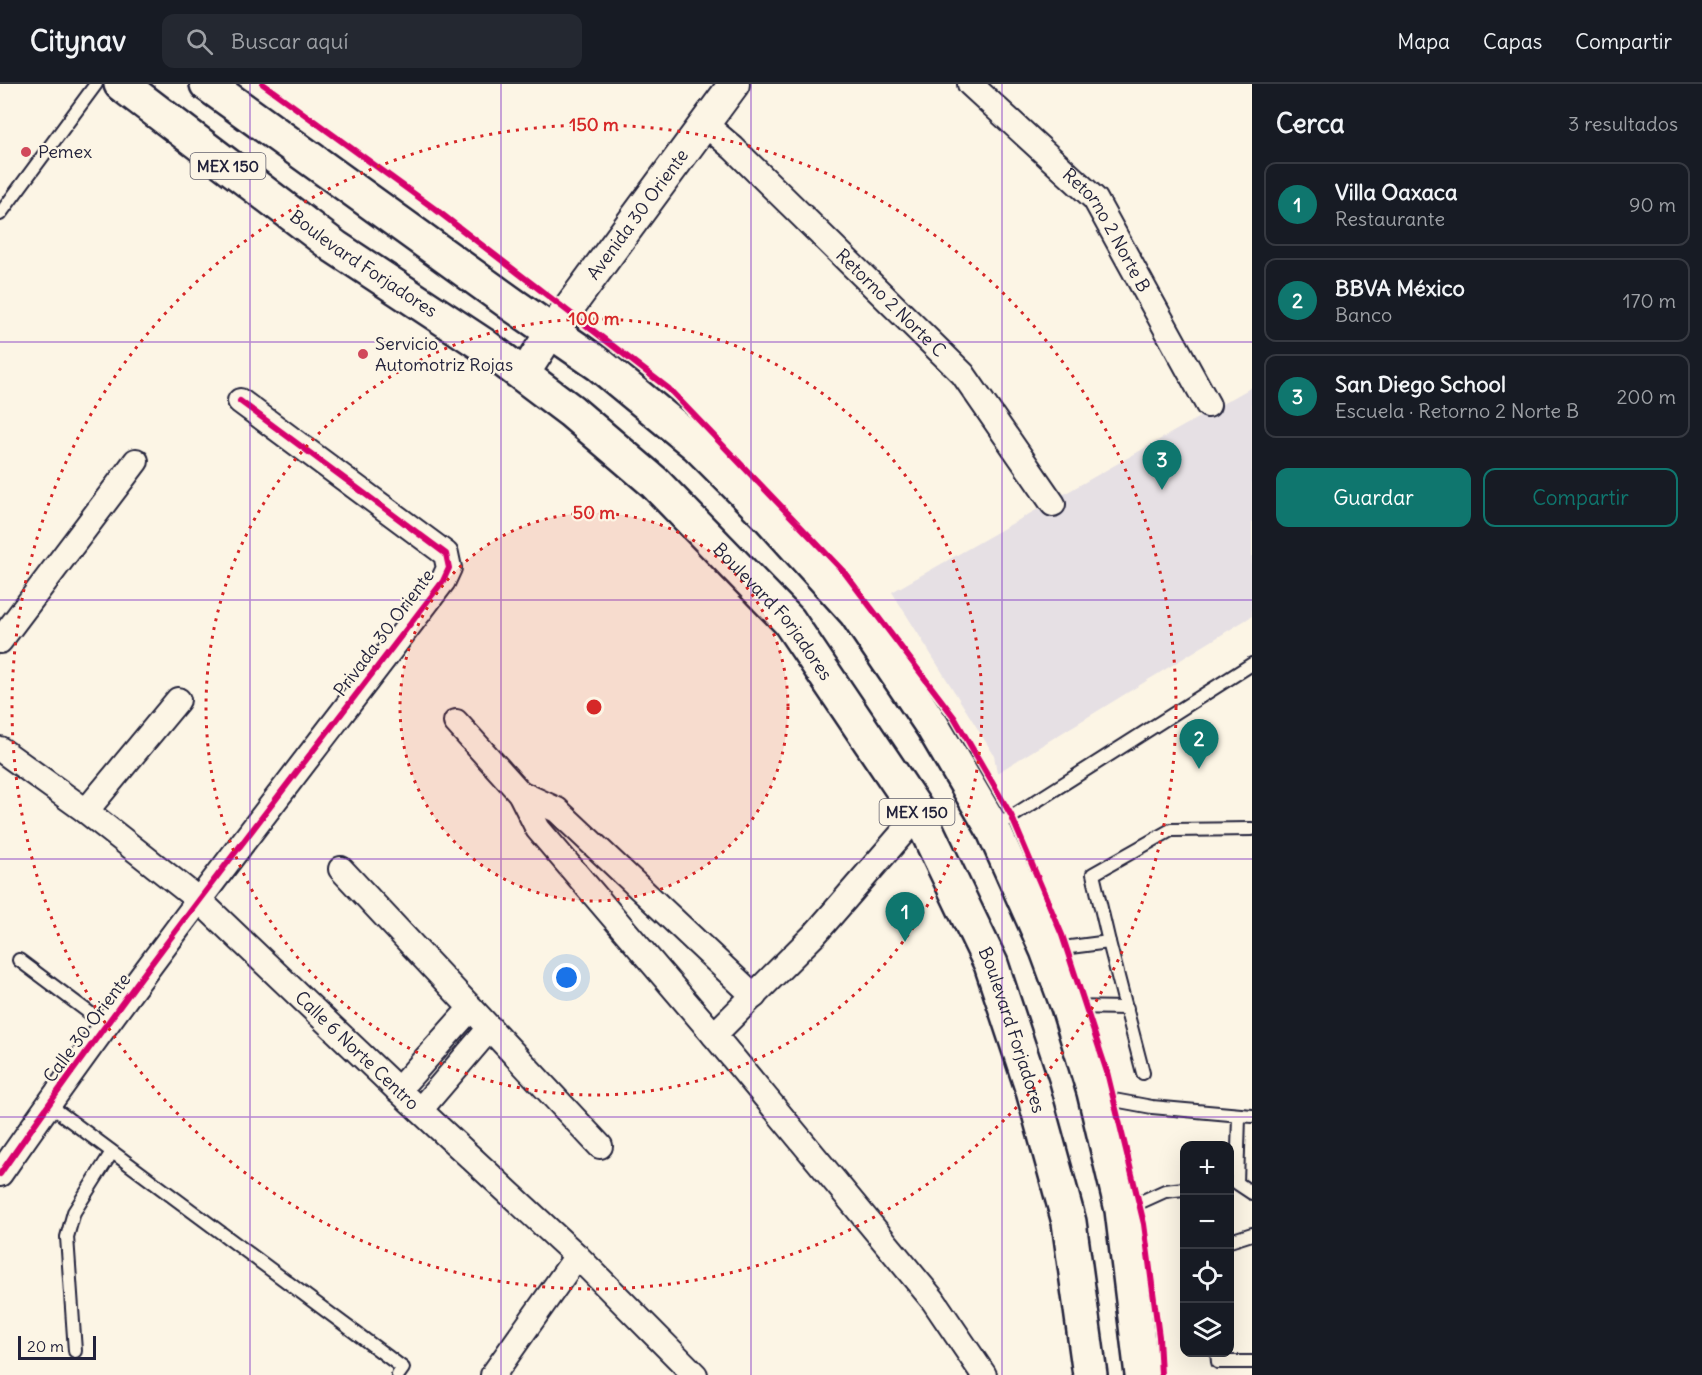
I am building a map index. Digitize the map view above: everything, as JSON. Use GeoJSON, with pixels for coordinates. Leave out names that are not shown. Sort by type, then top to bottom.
{"type":"FeatureCollection","features":[{"type":"Feature","properties":{"kind":"main road","name":"Boulevard Forjadores"},"geometry":{"type":"LineString","coordinates":[[121,84],[335,247],[524,374],[572,411],[654,482],[789,621],[919,814],[991,964],[1033,1091],[1069,1221],[1090,1375]]}},
{"type":"Feature","properties":{"kind":"main road","name":"MEX 150"},"geometry":{"type":"LineString","coordinates":[[222,88],[551,332],[600,365],[697,445],[769,517],[848,604],[933,727],[993,829],[1047,950],[1068,1007],[1094,1092],[1122,1210],[1142,1375]]}},
{"type":"Feature","properties":{"kind":"street","name":"Avenida 30 Oriente"},"geometry":{"type":"LineString","coordinates":[[524,374],[551,332],[734,84]]}},
{"type":"Feature","properties":{"kind":"street","name":"Retorno 2 Norte B"},"geometry":{"type":"LineString","coordinates":[[970,84],[1095,199],[1208,405]]}},
{"type":"Feature","properties":{"kind":"street","name":"Retorno 2 Norte C"},"geometry":{"type":"LineString","coordinates":[[705,124],[742,156],[963,374],[1053,504]]}},
{"type":"Feature","properties":{"kind":"street","name":"Privada 30 Oriente"},"geometry":{"type":"LineString","coordinates":[[200,901],[443,581],[449,568],[446,554],[240,401]]}},
{"type":"Feature","properties":{"kind":"street"},"geometry":{"type":"LineString","coordinates":[[0,641],[136,461]]}},
{"type":"Feature","properties":{"kind":"street"},"geometry":{"type":"LineString","coordinates":[[86,812],[178,700]]}},
{"type":"Feature","properties":{"kind":"street"},"geometry":{"type":"LineString","coordinates":[[456,722],[520,793],[538,829],[714,1035],[933,1300],[984,1375]]}},
{"type":"Feature","properties":{"kind":"street","name":"Calle 6 Norte Centro"},"geometry":{"type":"LineString","coordinates":[[0,749],[86,812],[200,901],[398,1090],[577,1256],[695,1375]]}},
{"type":"Feature","properties":{"kind":"street"},"geometry":{"type":"LineString","coordinates":[[520,793],[557,810],[754,996]]}},
{"type":"Feature","properties":{"kind":"street"},"geometry":{"type":"LineString","coordinates":[[714,1035],[816,934],[919,814]]}},
{"type":"Feature","properties":{"kind":"street"},"geometry":{"type":"LineString","coordinates":[[341,868],[600,1146]]}},
{"type":"Feature","properties":{"kind":"street"},"geometry":{"type":"LineString","coordinates":[[595,898],[623,873]]}},
{"type":"Feature","properties":{"kind":"street","name":"Calle 30 Oriente"},"geometry":{"type":"LineString","coordinates":[[0,1174],[48,1104],[200,901]]}},
{"type":"Feature","properties":{"kind":"street"},"geometry":{"type":"LineString","coordinates":[[398,1090],[471,1008]]}},
{"type":"Feature","properties":{"kind":"street"},"geometry":{"type":"LineString","coordinates":[[420,1110],[490,1028]]}},
{"type":"Feature","properties":{"kind":"street"},"geometry":{"type":"LineString","coordinates":[[493,1375],[577,1256]]}},
{"type":"Feature","properties":{"kind":"lane"},"geometry":{"type":"LineString","coordinates":[[0,214],[96,84]]}},
{"type":"Feature","properties":{"kind":"lane"},"geometry":{"type":"LineString","coordinates":[[993,829],[1020,809],[1252,664]]}},
{"type":"Feature","properties":{"kind":"lane"},"geometry":{"type":"LineString","coordinates":[[1143,1073],[1108,942],[1093,874],[1172,830],[1252,829]]}},
{"type":"Feature","properties":{"kind":"lane"},"geometry":{"type":"LineString","coordinates":[[1047,950],[1108,942]]}},
{"type":"Feature","properties":{"kind":"lane"},"geometry":{"type":"LineString","coordinates":[[19,960],[107,1026]]}},
{"type":"Feature","properties":{"kind":"lane"},"geometry":{"type":"LineString","coordinates":[[1068,1007],[1127,1008]]}},
{"type":"Feature","properties":{"kind":"lane"},"geometry":{"type":"LineString","coordinates":[[1094,1092],[1114,1100],[1152,1107],[1252,1116]]}},
{"type":"Feature","properties":{"kind":"lane"},"geometry":{"type":"LineString","coordinates":[[48,1104],[404,1368],[398,1375]]}},
{"type":"Feature","properties":{"kind":"lane"},"geometry":{"type":"LineString","coordinates":[[1234,1172],[1239,1116]]}},
{"type":"Feature","properties":{"kind":"lane"},"geometry":{"type":"LineString","coordinates":[[75,1351],[67,1237],[74,1212],[112,1152]]}},
{"type":"Feature","properties":{"kind":"lane"},"geometry":{"type":"LineString","coordinates":[[1234,1184],[1252,1193]]}},
{"type":"Feature","properties":{"kind":"lane"},"geometry":{"type":"LineString","coordinates":[[1122,1210],[1165,1191],[1180,1190]]}},
{"type":"Feature","properties":{"kind":"lane"},"geometry":{"type":"LineString","coordinates":[[1234,1240],[1252,1234]]}},
{"type":"Feature","properties":{"kind":"lane"},"geometry":{"type":"LineString","coordinates":[[1217,1357],[1218,1362],[1252,1362]]}},
{"type":"Feature","properties":{"kind":"shaded area"},"geometry":{"type":"Polygon","coordinates":[[[1252,387],[1252,616],[997,773],[994,755],[892,592],[1252,387]]]}},
{"type":"Feature","properties":{"kind":"cycle path"},"geometry":{"type":"LineString","coordinates":[[263,84],[435,209],[669,389],[844,572],[954,717],[1011,815],[1062,935],[1107,1072],[1144,1224],[1159,1337],[1161,1375]]}},
{"type":"Feature","properties":{"kind":"cycle path"},"geometry":{"type":"LineString","coordinates":[[0,1174],[107,1023],[443,581],[449,568],[446,554],[240,401]]}},
{"type":"Feature","properties":{"kind":"place","name":"Pemex"},"geometry":{"type":"Point","coordinates":[26,152]}},
{"type":"Feature","properties":{"kind":"place","name":"Servicio Automotriz Rojas"},"geometry":{"type":"Point","coordinates":[363,354]}},
{"type":"Feature","properties":{"kind":"place","name":"San Diego School"},"geometry":{"type":"Point","coordinates":[1162,490]}},
{"type":"Feature","properties":{"kind":"place","name":"BBVA México"},"geometry":{"type":"Point","coordinates":[1199,769]}},
{"type":"Feature","properties":{"kind":"place","name":"Villa Oaxaca"},"geometry":{"type":"Point","coordinates":[905,942]}}]}
